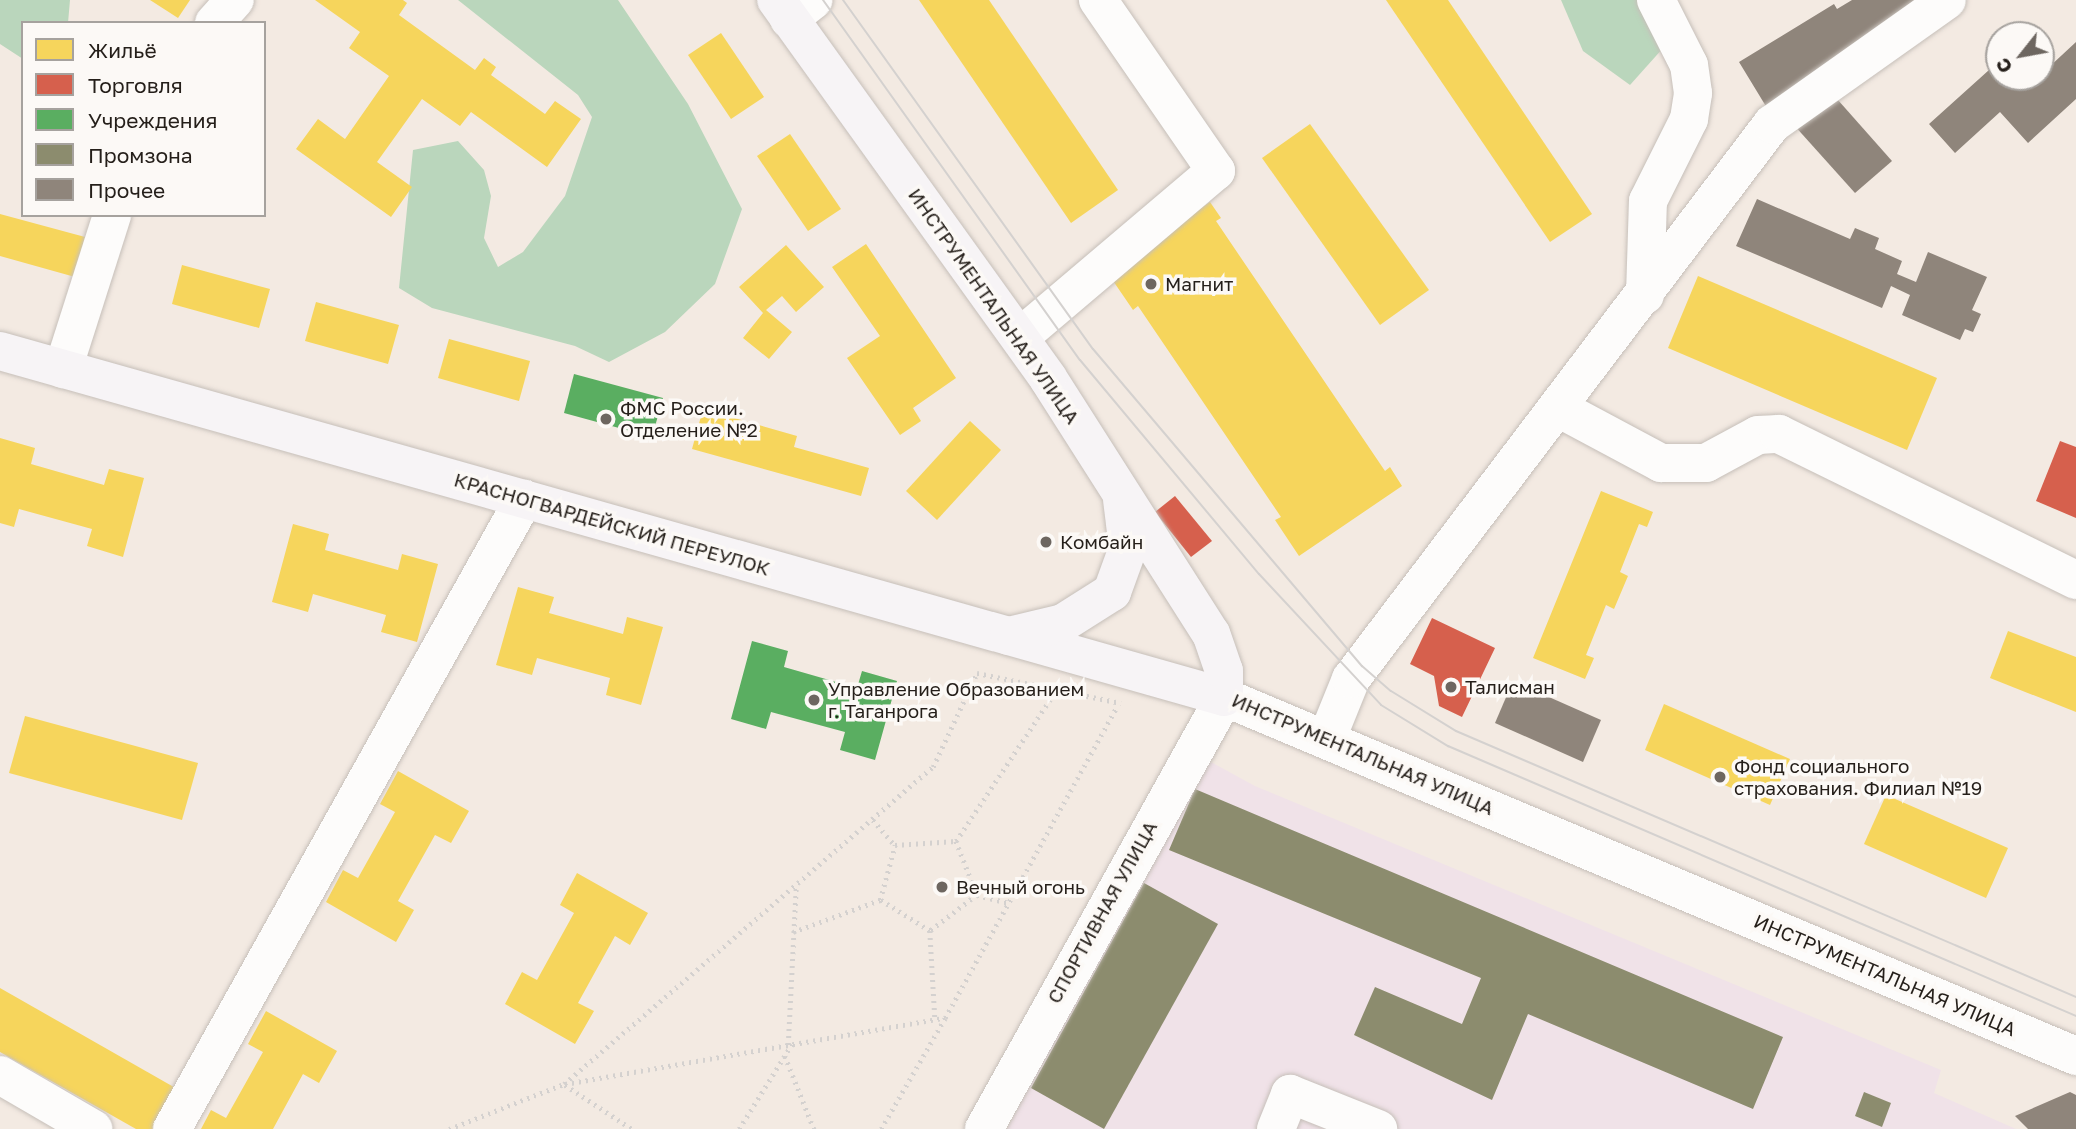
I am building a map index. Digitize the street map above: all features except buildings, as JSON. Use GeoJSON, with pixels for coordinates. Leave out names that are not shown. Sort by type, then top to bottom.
{"type":"FeatureCollection","features":[{"type":"Feature","properties":{"kind":"main road","name":"ИНСТРУМЕНТАЛЬНАЯ УЛИЦА"},"geometry":{"type":"LineString","coordinates":[[792,6],[1020,337],[1211,634],[1224,671],[1224,697]]}},
{"type":"Feature","properties":{"kind":"main road","name":"КРАСНОГВАРДЕЙСКИЙ ПЕРЕУЛОК"},"geometry":{"type":"LineString","coordinates":[[0,351],[1224,697]]}},
{"type":"Feature","properties":{"kind":"main road"},"geometry":{"type":"LineString","coordinates":[[1007,637],[1063,623],[1112,592],[1128,548],[1122,494]]}},
{"type":"Feature","properties":{"kind":"street"},"geometry":{"type":"LineString","coordinates":[[216,21],[234,0]]}},
{"type":"Feature","properties":{"kind":"street"},"geometry":{"type":"LineString","coordinates":[[1020,337],[1216,171],[1098,0]]}},
{"type":"Feature","properties":{"kind":"street"},"geometry":{"type":"LineString","coordinates":[[1645,295],[1648,201],[1689,119],[1693,93],[1689,65],[1656,0]]}},
{"type":"Feature","properties":{"kind":"street"},"geometry":{"type":"LineString","coordinates":[[1327,738],[1351,679],[1560,409],[1772,124],[1947,0]]}},
{"type":"Feature","properties":{"kind":"street"},"geometry":{"type":"LineString","coordinates":[[63,369],[111,217]]}},
{"type":"Feature","properties":{"kind":"street"},"geometry":{"type":"LineString","coordinates":[[1560,409],[1661,463],[1706,463],[1758,435],[1779,434],[2076,580]]}},
{"type":"Feature","properties":{"kind":"street"},"geometry":{"type":"LineString","coordinates":[[172,1129],[524,499]]}},
{"type":"Feature","properties":{"kind":"street","name":"ИНСТРУМЕНТАЛЬНАЯ УЛИЦА"},"geometry":{"type":"LineString","coordinates":[[1224,697],[1327,738],[2076,1056]]}},
{"type":"Feature","properties":{"kind":"street","name":"СПОРТИВНАЯ УЛИЦА"},"geometry":{"type":"LineString","coordinates":[[984,1129],[1224,697]]}},
{"type":"Feature","properties":{"kind":"street"},"geometry":{"type":"LineString","coordinates":[[0,1075],[93,1129]]}},
{"type":"Feature","properties":{"kind":"street"},"geometry":{"type":"LineString","coordinates":[[1276,1129],[1290,1094],[1378,1129]]}},
{"type":"Feature","properties":{"kind":"path"},"geometry":{"type":"LineString","coordinates":[[564,1084],[933,767],[977,673],[1117,706]]}},
{"type":"Feature","properties":{"kind":"path"},"geometry":{"type":"LineString","coordinates":[[881,1129],[1117,706],[1157,679]]}},
{"type":"Feature","properties":{"kind":"path"},"geometry":{"type":"LineString","coordinates":[[956,841],[1055,692]]}},
{"type":"Feature","properties":{"kind":"path"},"geometry":{"type":"LineString","coordinates":[[873,820],[895,845]]}},
{"type":"Feature","properties":{"kind":"path"},"geometry":{"type":"LineString","coordinates":[[895,845],[956,841]]}},
{"type":"Feature","properties":{"kind":"path"},"geometry":{"type":"LineString","coordinates":[[956,841],[977,895]]}},
{"type":"Feature","properties":{"kind":"path"},"geometry":{"type":"LineString","coordinates":[[880,900],[895,845]]}},
{"type":"Feature","properties":{"kind":"path"},"geometry":{"type":"LineString","coordinates":[[739,1129],[790,1045],[796,886]]}},
{"type":"Feature","properties":{"kind":"path"},"geometry":{"type":"LineString","coordinates":[[977,895],[1008,903]]}},
{"type":"Feature","properties":{"kind":"path"},"geometry":{"type":"LineString","coordinates":[[930,931],[977,895]]}},
{"type":"Feature","properties":{"kind":"path"},"geometry":{"type":"LineString","coordinates":[[880,900],[930,931]]}},
{"type":"Feature","properties":{"kind":"path"},"geometry":{"type":"LineString","coordinates":[[793,932],[880,900]]}},
{"type":"Feature","properties":{"kind":"path"},"geometry":{"type":"LineString","coordinates":[[930,931],[935,1019]]}},
{"type":"Feature","properties":{"kind":"path"},"geometry":{"type":"LineString","coordinates":[[449,1129],[564,1084],[945,1018]]}},
{"type":"Feature","properties":{"kind":"path"},"geometry":{"type":"LineString","coordinates":[[785,1056],[814,1129]]}},
{"type":"Feature","properties":{"kind":"path"},"geometry":{"type":"LineString","coordinates":[[564,1084],[632,1129]]}},
{"type":"Feature","properties":{"kind":"shaded area"},"geometry":{"type":"Polygon","coordinates":[[[1198,755],[1255,786],[1941,1070],[1934,1093],[2016,1129],[1007,1129],[1198,755]]]}},
{"type":"Feature","properties":{"kind":"green space"},"geometry":{"type":"Polygon","coordinates":[[[0,0],[70,0],[68,21],[21,21],[21,58],[0,44],[0,0]]]}},
{"type":"Feature","properties":{"kind":"green space"},"geometry":{"type":"Polygon","coordinates":[[[458,0],[618,0],[688,104],[742,209],[715,284],[665,332],[609,362],[575,346],[432,308],[399,288],[413,150],[458,141],[484,170],[491,196],[484,238],[498,267],[523,252],[565,196],[592,117],[578,95],[458,0]]]}},
{"type":"Feature","properties":{"kind":"green space"},"geometry":{"type":"Polygon","coordinates":[[[1561,0],[1668,0],[1664,47],[1630,85],[1583,51],[1561,0]]]}},
{"type":"Feature","properties":{"kind":"tram line"},"geometry":{"type":"LineString","coordinates":[[823,0],[1080,360],[1259,574],[1381,705],[1448,746],[2076,1016]]}},
{"type":"Feature","properties":{"kind":"tram line"},"geometry":{"type":"LineString","coordinates":[[843,0],[1093,349],[1362,666],[1391,691],[1456,731],[2076,997]]}},
{"type":"Feature","properties":{"kind":"place","name":"Магнит"},"geometry":{"type":"Point","coordinates":[1151,284]}},
{"type":"Feature","properties":{"kind":"place","name":"ФМС России. Отделение №2"},"geometry":{"type":"Point","coordinates":[606,419]}},
{"type":"Feature","properties":{"kind":"place","name":"Комбайн"},"geometry":{"type":"Point","coordinates":[1046,542]}},
{"type":"Feature","properties":{"kind":"place","name":"Талисман"},"geometry":{"type":"Point","coordinates":[1451,687]}},
{"type":"Feature","properties":{"kind":"place","name":"Управление Образованием г. Таганрога"},"geometry":{"type":"Point","coordinates":[814,700]}},
{"type":"Feature","properties":{"kind":"place","name":"Фонд социального страхования. Филиал №19"},"geometry":{"type":"Point","coordinates":[1720,777]}},
{"type":"Feature","properties":{"kind":"place","name":"Вечный огонь"},"geometry":{"type":"Point","coordinates":[942,887]}}]}
